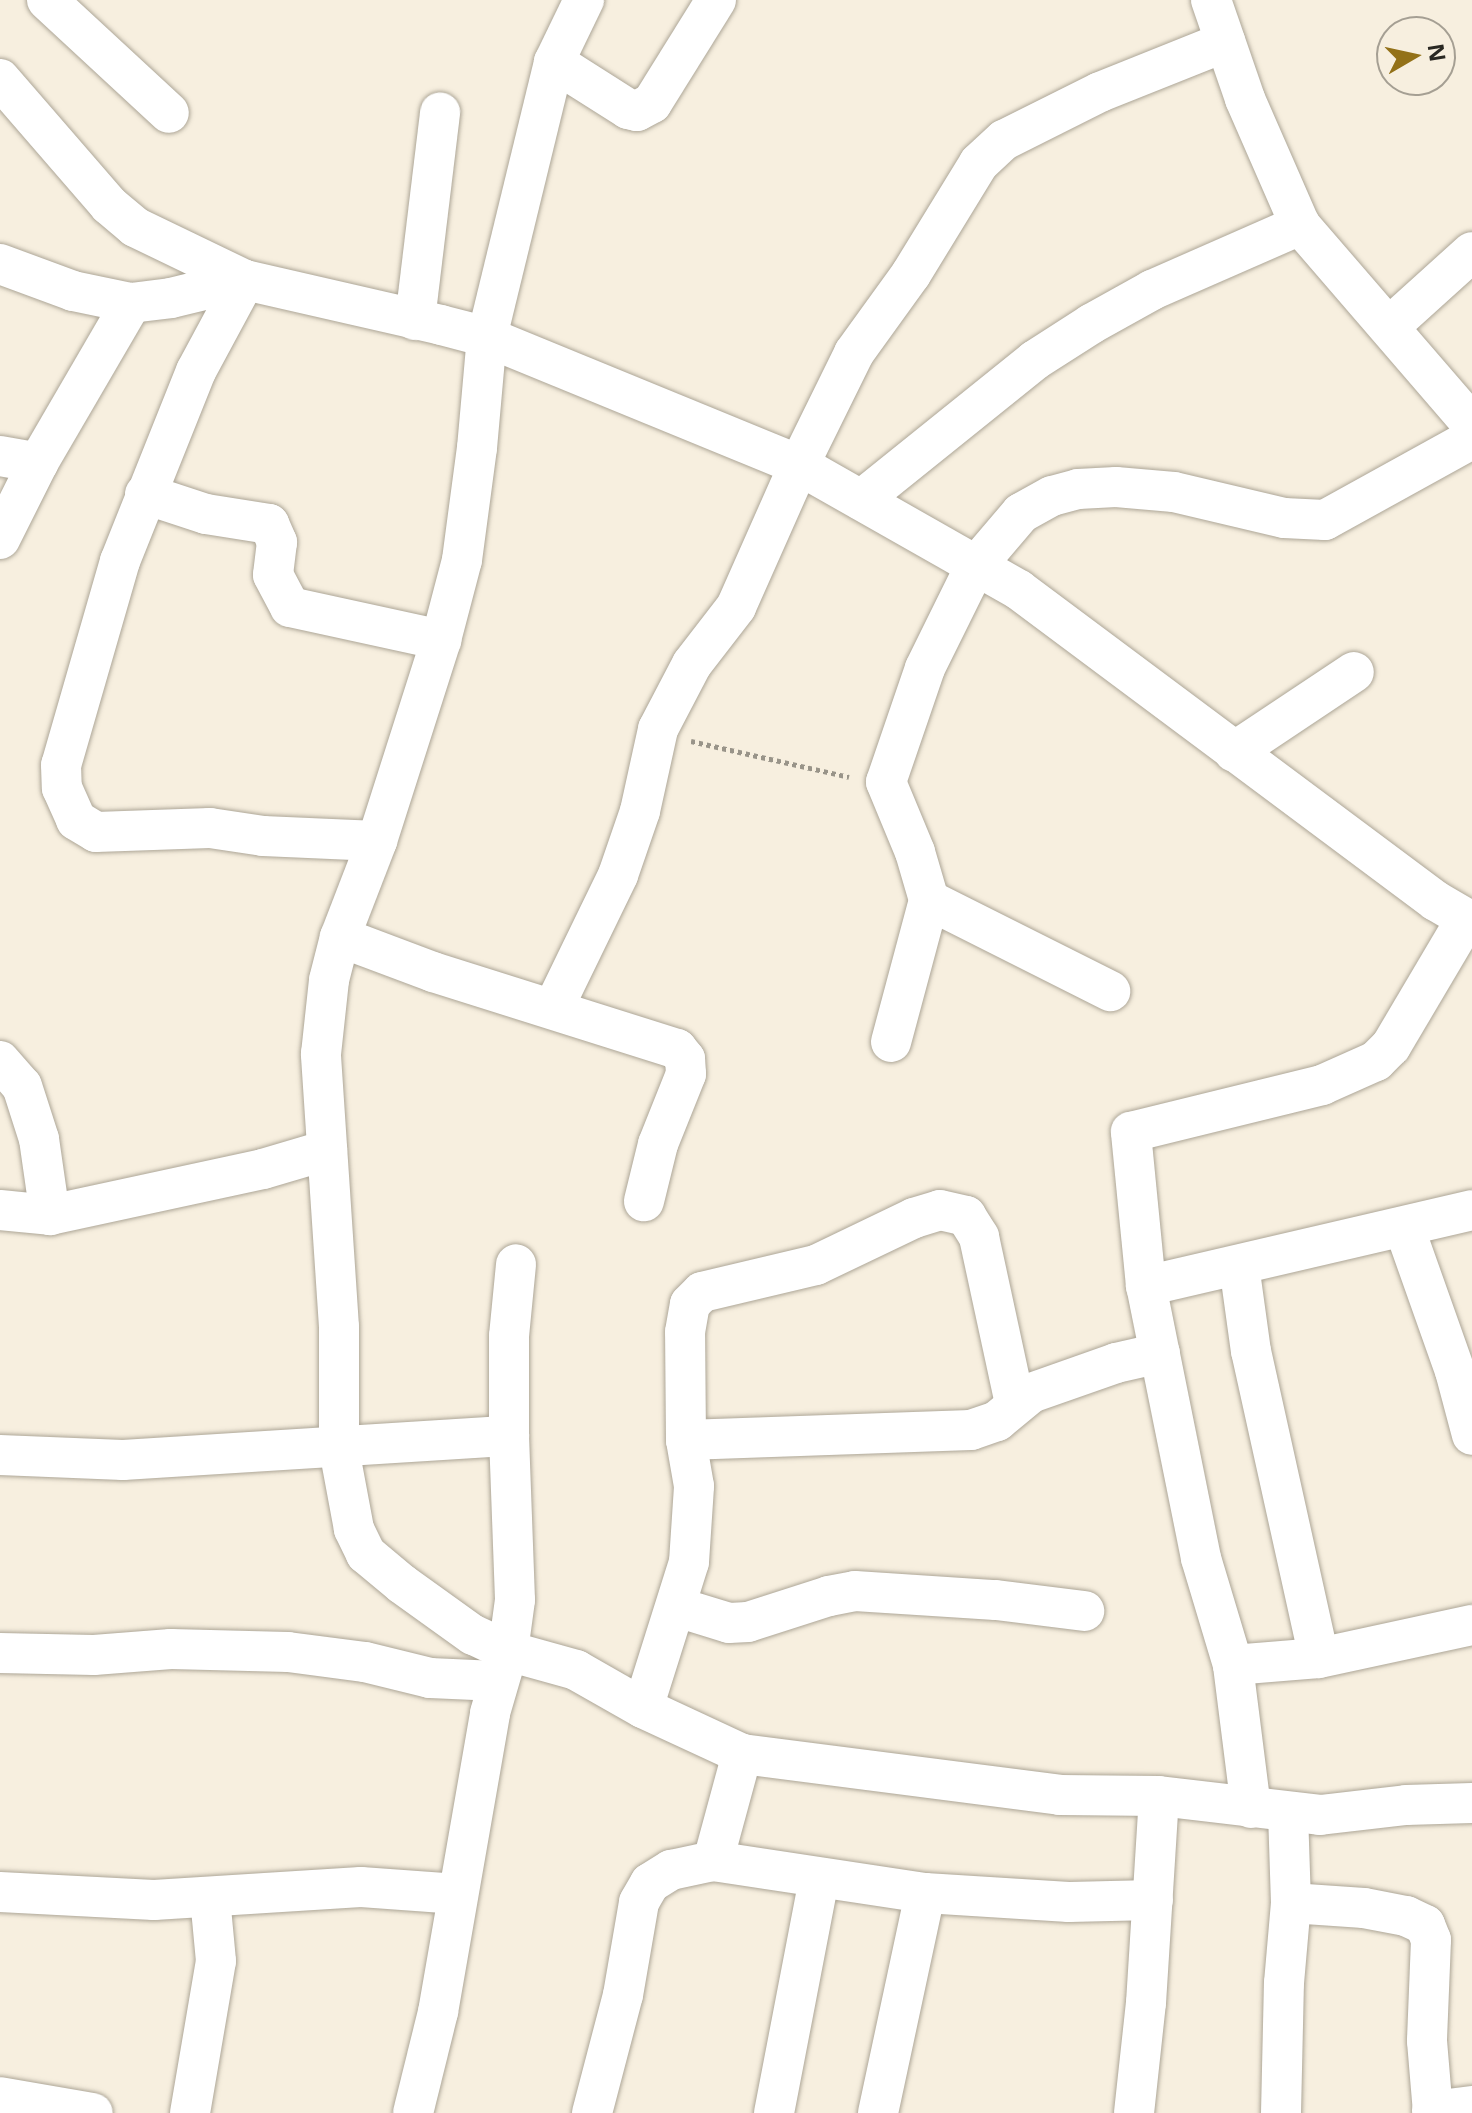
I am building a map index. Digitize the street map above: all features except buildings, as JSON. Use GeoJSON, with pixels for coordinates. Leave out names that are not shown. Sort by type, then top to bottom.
{"type":"FeatureCollection","features":[{"type":"Feature","properties":{"kind":"street"},"geometry":{"type":"LineString","coordinates":[[47,0],[169,113]]}},
{"type":"Feature","properties":{"kind":"street"},"geometry":{"type":"LineString","coordinates":[[554,62],[628,109],[637,111],[652,103],[716,0]]}},
{"type":"Feature","properties":{"kind":"street"},"geometry":{"type":"LineString","coordinates":[[1211,0],[1245,99],[1300,225],[1472,424]]}},
{"type":"Feature","properties":{"kind":"street"},"geometry":{"type":"LineString","coordinates":[[503,1666],[366,1554],[354,1529],[339,1449],[339,1327],[321,1054],[329,980],[340,937],[377,841],[441,640],[462,560],[487,337],[570,5]]}},
{"type":"Feature","properties":{"kind":"street"},"geometry":{"type":"LineString","coordinates":[[553,1009],[618,875],[640,811],[658,729],[692,664],[736,607],[799,465],[854,353],[911,274],[956,195],[992,149],[1100,92],[1225,42]]}},
{"type":"Feature","properties":{"kind":"street"},"geometry":{"type":"LineString","coordinates":[[0,79],[109,205],[135,227],[245,280],[487,337],[799,465],[1019,590],[1436,901],[1469,921],[1391,1046],[1376,1061],[1322,1085],[1132,1130],[1146,1286],[1201,1558],[1233,1665],[1291,1903],[1284,1983],[1281,2113]]}},
{"type":"Feature","properties":{"kind":"street"},"geometry":{"type":"LineString","coordinates":[[415,320],[440,113]]}},
{"type":"Feature","properties":{"kind":"street"},"geometry":{"type":"LineString","coordinates":[[861,500],[1035,360],[1091,324],[1152,290],[1300,225]]}},
{"type":"Feature","properties":{"kind":"street"},"geometry":{"type":"LineString","coordinates":[[1390,326],[1472,252]]}},
{"type":"Feature","properties":{"kind":"street"},"geometry":{"type":"LineString","coordinates":[[0,264],[73,291],[131,303],[171,298],[245,280]]}},
{"type":"Feature","properties":{"kind":"street"},"geometry":{"type":"LineString","coordinates":[[245,280],[196,371],[120,561],[61,765],[62,788],[76,820],[96,832],[210,828],[263,836],[377,841]]}},
{"type":"Feature","properties":{"kind":"street"},"geometry":{"type":"LineString","coordinates":[[0,539],[19,460],[131,303]]}},
{"type":"Feature","properties":{"kind":"street"},"geometry":{"type":"LineString","coordinates":[[891,1042],[929,900],[915,852],[886,782],[925,668],[975,567],[1021,513],[1052,496],[1078,489],[1116,487],[1174,492],[1260,514],[1304,521],[1325,520],[1472,439]]}},
{"type":"Feature","properties":{"kind":"street"},"geometry":{"type":"LineString","coordinates":[[145,494],[206,514],[269,524],[277,542],[273,575],[290,607],[441,640]]}},
{"type":"Feature","properties":{"kind":"street"},"geometry":{"type":"LineString","coordinates":[[1234,752],[1354,672]]}},
{"type":"Feature","properties":{"kind":"street"},"geometry":{"type":"LineString","coordinates":[[929,900],[1110,991]]}},
{"type":"Feature","properties":{"kind":"street"},"geometry":{"type":"LineString","coordinates":[[340,937],[433,972],[677,1049],[685,1059],[686,1074],[658,1144],[644,1201]]}},
{"type":"Feature","properties":{"kind":"street"},"geometry":{"type":"LineString","coordinates":[[0,1061],[22,1086],[39,1139],[50,1215]]}},
{"type":"Feature","properties":{"kind":"street"},"geometry":{"type":"LineString","coordinates":[[0,1210],[50,1215],[233,1176],[327,1150]]}},
{"type":"Feature","properties":{"kind":"street"},"geometry":{"type":"LineString","coordinates":[[643,1708],[689,1562],[694,1486],[686,1440],[685,1332],[690,1304],[702,1292],[816,1265],[914,1218],[940,1210],[966,1216],[979,1237],[1015,1403]]}},
{"type":"Feature","properties":{"kind":"street"},"geometry":{"type":"LineString","coordinates":[[1146,1286],[1472,1210]]}},
{"type":"Feature","properties":{"kind":"street"},"geometry":{"type":"LineString","coordinates":[[1404,1227],[1455,1371],[1472,1435]]}},
{"type":"Feature","properties":{"kind":"street"},"geometry":{"type":"LineString","coordinates":[[413,2113],[438,2012],[515,1600],[509,1336],[516,1264]]}},
{"type":"Feature","properties":{"kind":"street"},"geometry":{"type":"LineString","coordinates":[[1239,1265],[1251,1351],[1319,1658]]}},
{"type":"Feature","properties":{"kind":"street"},"geometry":{"type":"LineString","coordinates":[[686,1440],[971,1430],[997,1421],[1015,1403],[1031,1393],[1116,1363],[1160,1353]]}},
{"type":"Feature","properties":{"kind":"street"},"geometry":{"type":"LineString","coordinates":[[0,1455],[123,1460],[339,1449],[509,1436]]}},
{"type":"Feature","properties":{"kind":"street"},"geometry":{"type":"LineString","coordinates":[[677,1607],[729,1623],[748,1622],[829,1596],[855,1591],[996,1600],[1084,1611]]}},
{"type":"Feature","properties":{"kind":"street"},"geometry":{"type":"LineString","coordinates":[[1233,1665],[1319,1658],[1472,1625]]}},
{"type":"Feature","properties":{"kind":"street"},"geometry":{"type":"LineString","coordinates":[[0,1653],[94,1655],[171,1649],[288,1652],[365,1662],[430,1678],[503,1666],[576,1670],[643,1708],[742,1754],[1060,1795],[1159,1796],[1269,1811],[1345,1814],[1406,1805],[1472,1803]]}},
{"type":"Feature","properties":{"kind":"street"},"geometry":{"type":"LineString","coordinates":[[713,1861],[742,1754]]}},
{"type":"Feature","properties":{"kind":"street"},"geometry":{"type":"LineString","coordinates":[[1134,2113],[1159,1796]]}},
{"type":"Feature","properties":{"kind":"street"},"geometry":{"type":"LineString","coordinates":[[592,2113],[623,1995],[639,1902],[650,1883],[671,1870],[713,1861],[925,1893],[1069,1902],[1153,1900]]}},
{"type":"Feature","properties":{"kind":"street"},"geometry":{"type":"LineString","coordinates":[[774,2113],[819,1879]]}},
{"type":"Feature","properties":{"kind":"street"},"geometry":{"type":"LineString","coordinates":[[0,1892],[126,1899],[361,1887],[458,1894]]}},
{"type":"Feature","properties":{"kind":"street"},"geometry":{"type":"LineString","coordinates":[[878,2113],[925,1893]]}},
{"type":"Feature","properties":{"kind":"street"},"geometry":{"type":"LineString","coordinates":[[190,2113],[216,1961],[210,1897]]}},
{"type":"Feature","properties":{"kind":"street"},"geometry":{"type":"LineString","coordinates":[[1291,1903],[1364,1908],[1406,1916],[1425,1925],[1431,1940],[1427,2041],[1433,2112],[1472,2106]]}},
{"type":"Feature","properties":{"kind":"street"},"geometry":{"type":"LineString","coordinates":[[0,2097],[72,2111]]}},
{"type":"Feature","properties":{"kind":"path"},"geometry":{"type":"LineString","coordinates":[[658,729],[762,759],[886,782]]}}]}
